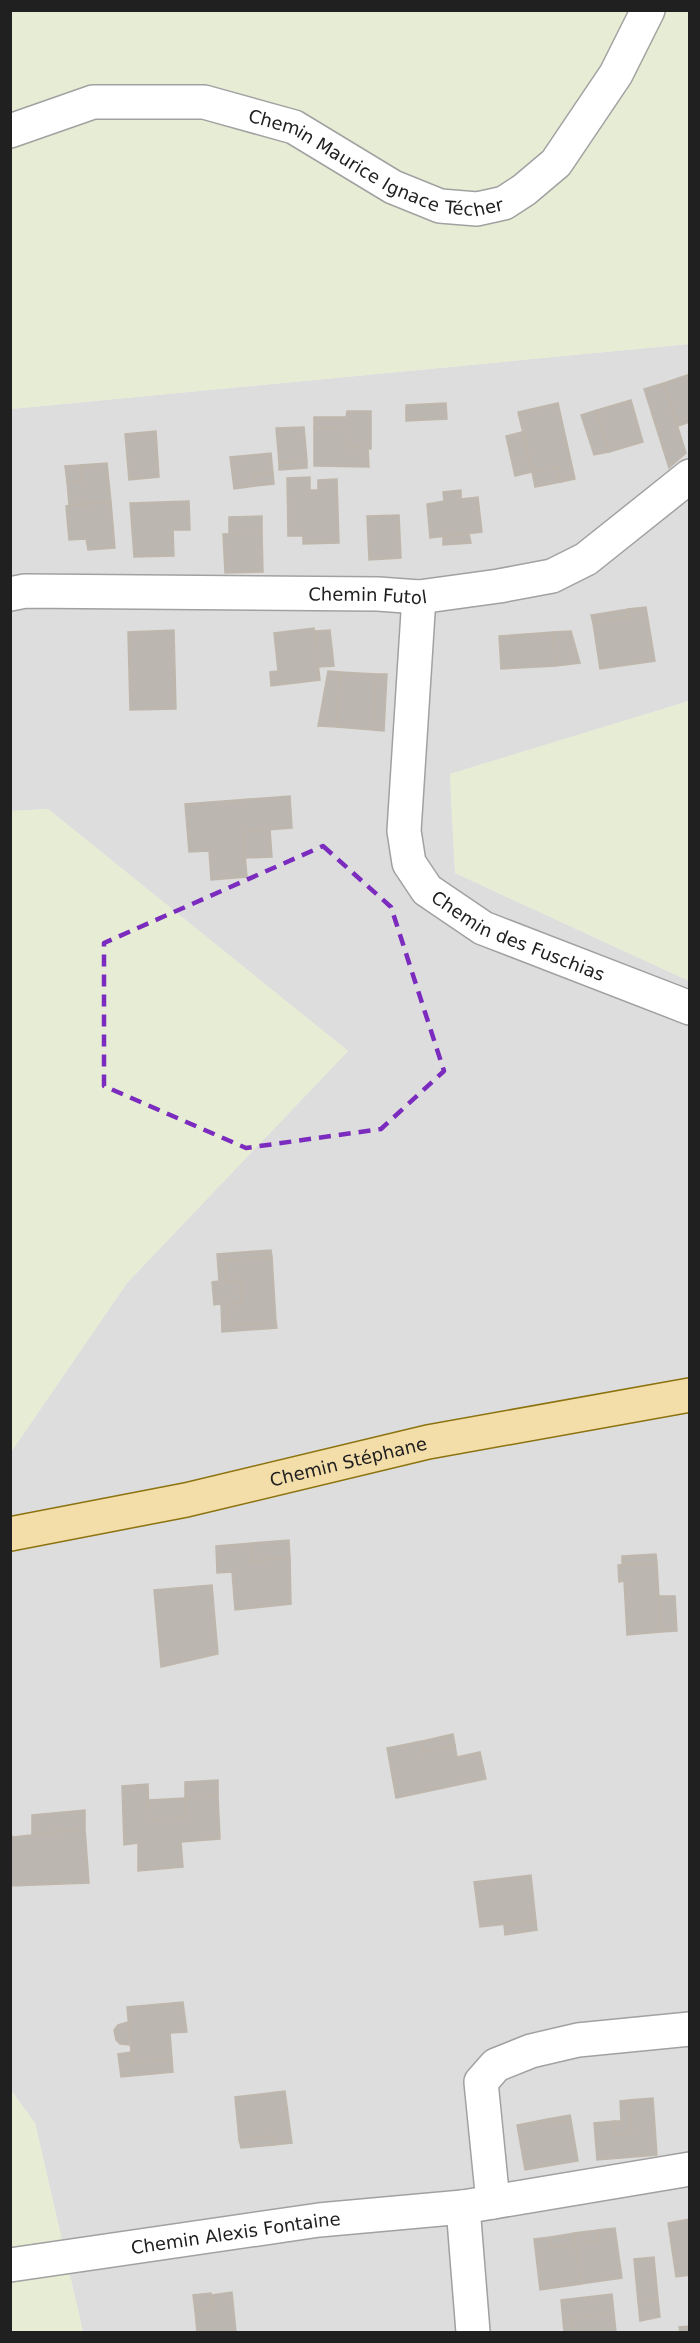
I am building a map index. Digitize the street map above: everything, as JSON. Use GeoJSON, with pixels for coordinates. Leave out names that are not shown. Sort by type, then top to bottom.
{"type":"FeatureCollection","features":[{"type":"Feature","properties":{"kind":"main road","name":"Chemin Stéphane"},"geometry":{"type":"LineString","coordinates":[[10,1534],[186,1500],[428,1442],[690,1395]]}},
{"type":"Feature","properties":{"kind":"street","name":"Chemin Maurice Ignace Técher"},"geometry":{"type":"LineString","coordinates":[[10,131],[93,102],[204,102],[294,127],[393,187],[440,206],[477,209],[504,203],[524,190],[556,163],[616,74],[648,10]]}},
{"type":"Feature","properties":{"kind":"street","name":"Chemin Futol"},"geometry":{"type":"LineString","coordinates":[[10,594],[37,591],[378,594],[419,597],[499,586],[552,576],[586,559],[664,494],[690,476]]}},
{"type":"Feature","properties":{"kind":"street","name":"Chemin des Fuschias"},"geometry":{"type":"LineString","coordinates":[[419,597],[404,831],[409,863],[427,890],[483,928],[690,1008]]}},
{"type":"Feature","properties":{"kind":"street"},"geometry":{"type":"LineString","coordinates":[[473,2332],[481,2082],[496,2065],[531,2051],[578,2040],[690,2029]]}},
{"type":"Feature","properties":{"kind":"street","name":"Chemin Alexis Fontaine"},"geometry":{"type":"LineString","coordinates":[[10,2265],[319,2220],[478,2205],[690,2169]]}},
{"type":"Feature","properties":{"kind":"highlighted area"},"geometry":{"type":"Polygon","coordinates":[[[323,846],[391,907],[444,1071],[381,1129],[246,1148],[104,1086],[104,943],[323,846]]]}},
{"type":"Feature","properties":{"kind":"shaded area"},"geometry":{"type":"Polygon","coordinates":[[[689,344],[689,701],[450,774],[455,873],[689,981],[689,2332],[83,2332],[35,2123],[11,2090],[11,1452],[127,1283],[348,1051],[48,809],[11,811],[11,409],[689,344]]]}},
{"type":"Feature","properties":{"kind":"green space"},"geometry":{"type":"Polygon","coordinates":[[[11,11],[689,11],[689,344],[11,409],[11,11]]]}},
{"type":"Feature","properties":{"kind":"green space"},"geometry":{"type":"Polygon","coordinates":[[[689,701],[689,981],[455,873],[450,774],[689,701]]]}},
{"type":"Feature","properties":{"kind":"green space"},"geometry":{"type":"Polygon","coordinates":[[[48,809],[348,1051],[127,1283],[11,1452],[11,811],[48,809]]]}},
{"type":"Feature","properties":{"kind":"green space"},"geometry":{"type":"Polygon","coordinates":[[[10,2090],[35,2123],[83,2332],[11,2332],[10,2090]]]}},
{"type":"Feature","properties":{"kind":"building"},"geometry":{"type":"Polygon","coordinates":[[[690,374],[690,422],[678,426],[664,383],[690,374]]]}},
{"type":"Feature","properties":{"kind":"building"},"geometry":{"type":"Polygon","coordinates":[[[664,383],[686,453],[669,468],[644,389],[664,383]]]}},
{"type":"Feature","properties":{"kind":"building"},"geometry":{"type":"Polygon","coordinates":[[[631,400],[643,442],[609,452],[597,410],[631,400]]]}},
{"type":"Feature","properties":{"kind":"building"},"geometry":{"type":"Polygon","coordinates":[[[446,403],[447,419],[406,421],[406,405],[446,403]]]}},
{"type":"Feature","properties":{"kind":"building"},"geometry":{"type":"Polygon","coordinates":[[[558,403],[575,479],[561,482],[558,467],[532,472],[518,412],[558,403]]]}},
{"type":"Feature","properties":{"kind":"building"},"geometry":{"type":"Polygon","coordinates":[[[597,410],[609,452],[594,455],[581,415],[597,410]]]}},
{"type":"Feature","properties":{"kind":"building"},"geometry":{"type":"Polygon","coordinates":[[[347,411],[371,411],[371,449],[347,448],[347,429],[314,428],[314,417],[346,417],[347,411]]]}},
{"type":"Feature","properties":{"kind":"building"},"geometry":{"type":"Polygon","coordinates":[[[304,427],[307,461],[279,463],[276,428],[304,427]]]}},
{"type":"Feature","properties":{"kind":"building"},"geometry":{"type":"Polygon","coordinates":[[[314,428],[347,429],[347,448],[368,448],[369,467],[314,466],[314,428]]]}},
{"type":"Feature","properties":{"kind":"building"},"geometry":{"type":"Polygon","coordinates":[[[156,431],[159,477],[129,480],[125,434],[156,431]]]}},
{"type":"Feature","properties":{"kind":"building"},"geometry":{"type":"Polygon","coordinates":[[[522,432],[532,472],[515,476],[506,436],[522,432]]]}},
{"type":"Feature","properties":{"kind":"building"},"geometry":{"type":"Polygon","coordinates":[[[271,453],[273,473],[255,475],[256,486],[234,489],[230,457],[271,453]]]}},
{"type":"Feature","properties":{"kind":"building"},"geometry":{"type":"Polygon","coordinates":[[[307,461],[307,468],[279,470],[279,463],[307,461]]]}},
{"type":"Feature","properties":{"kind":"building"},"geometry":{"type":"Polygon","coordinates":[[[107,463],[111,502],[69,505],[67,482],[82,480],[80,465],[107,463]]]}},
{"type":"Feature","properties":{"kind":"building"},"geometry":{"type":"Polygon","coordinates":[[[80,465],[82,480],[67,482],[65,466],[80,465]]]}},
{"type":"Feature","properties":{"kind":"building"},"geometry":{"type":"Polygon","coordinates":[[[558,467],[561,482],[535,487],[532,472],[558,467]]]}},
{"type":"Feature","properties":{"kind":"building"},"geometry":{"type":"Polygon","coordinates":[[[273,473],[274,484],[256,486],[255,475],[273,473]]]}},
{"type":"Feature","properties":{"kind":"building"},"geometry":{"type":"Polygon","coordinates":[[[310,477],[310,490],[318,490],[318,480],[337,479],[339,543],[303,544],[303,536],[288,536],[287,478],[310,477]]]}},
{"type":"Feature","properties":{"kind":"building"},"geometry":{"type":"Polygon","coordinates":[[[461,490],[461,499],[478,497],[482,532],[430,538],[427,504],[444,501],[443,492],[461,490]]]}},
{"type":"Feature","properties":{"kind":"building"},"geometry":{"type":"Polygon","coordinates":[[[189,501],[190,530],[173,530],[174,556],[134,557],[130,503],[189,501]]]}},
{"type":"Feature","properties":{"kind":"building"},"geometry":{"type":"Polygon","coordinates":[[[111,502],[115,548],[88,550],[86,539],[69,540],[66,506],[111,502]]]}},
{"type":"Feature","properties":{"kind":"building"},"geometry":{"type":"Polygon","coordinates":[[[399,515],[401,558],[369,560],[367,516],[399,515]]]}},
{"type":"Feature","properties":{"kind":"building"},"geometry":{"type":"Polygon","coordinates":[[[262,516],[262,533],[229,534],[229,517],[262,516]]]}},
{"type":"Feature","properties":{"kind":"building"},"geometry":{"type":"Polygon","coordinates":[[[262,533],[263,572],[225,573],[223,534],[262,533]]]}},
{"type":"Feature","properties":{"kind":"building"},"geometry":{"type":"Polygon","coordinates":[[[469,534],[471,543],[443,545],[443,537],[469,534]]]}},
{"type":"Feature","properties":{"kind":"building"},"geometry":{"type":"Polygon","coordinates":[[[646,607],[655,661],[600,669],[593,623],[629,617],[628,609],[646,607]]]}},
{"type":"Feature","properties":{"kind":"building"},"geometry":{"type":"Polygon","coordinates":[[[628,609],[629,617],[593,623],[591,615],[628,609]]]}},
{"type":"Feature","properties":{"kind":"building"},"geometry":{"type":"Polygon","coordinates":[[[314,628],[320,680],[271,686],[270,672],[278,671],[274,633],[314,628]]]}},
{"type":"Feature","properties":{"kind":"building"},"geometry":{"type":"Polygon","coordinates":[[[174,630],[176,709],[130,710],[128,632],[174,630]]]}},
{"type":"Feature","properties":{"kind":"building"},"geometry":{"type":"Polygon","coordinates":[[[330,630],[334,666],[318,667],[315,631],[330,630]]]}},
{"type":"Feature","properties":{"kind":"building"},"geometry":{"type":"Polygon","coordinates":[[[571,631],[580,663],[556,666],[553,632],[571,631]]]}},
{"type":"Feature","properties":{"kind":"building"},"geometry":{"type":"Polygon","coordinates":[[[553,632],[556,666],[501,669],[499,636],[553,632]]]}},
{"type":"Feature","properties":{"kind":"building"},"geometry":{"type":"Polygon","coordinates":[[[328,671],[340,672],[337,727],[318,726],[328,671]]]}},
{"type":"Feature","properties":{"kind":"building"},"geometry":{"type":"Polygon","coordinates":[[[340,672],[376,674],[373,730],[337,727],[340,672]]]}},
{"type":"Feature","properties":{"kind":"building"},"geometry":{"type":"Polygon","coordinates":[[[376,674],[387,674],[384,731],[373,730],[376,674]]]}},
{"type":"Feature","properties":{"kind":"building"},"geometry":{"type":"Polygon","coordinates":[[[290,796],[292,828],[243,832],[247,877],[211,880],[209,851],[189,852],[185,804],[290,796]]]}},
{"type":"Feature","properties":{"kind":"building"},"geometry":{"type":"Polygon","coordinates":[[[270,829],[272,857],[245,858],[243,832],[270,829]]]}},
{"type":"Feature","properties":{"kind":"building"},"geometry":{"type":"Polygon","coordinates":[[[271,1250],[272,1257],[225,1260],[226,1281],[240,1280],[241,1303],[227,1304],[229,1325],[276,1322],[277,1328],[222,1332],[221,1304],[214,1305],[212,1282],[219,1281],[217,1254],[271,1250]]]}},
{"type":"Feature","properties":{"kind":"building"},"geometry":{"type":"Polygon","coordinates":[[[272,1257],[276,1322],[229,1325],[227,1304],[241,1303],[240,1280],[226,1281],[225,1260],[272,1257]]]}},
{"type":"Feature","properties":{"kind":"building"},"geometry":{"type":"Polygon","coordinates":[[[289,1540],[290,1558],[252,1561],[252,1543],[289,1540]]]}},
{"type":"Feature","properties":{"kind":"building"},"geometry":{"type":"Polygon","coordinates":[[[252,1543],[252,1561],[290,1558],[291,1604],[235,1610],[232,1572],[217,1573],[216,1546],[252,1543]]]}},
{"type":"Feature","properties":{"kind":"building"},"geometry":{"type":"Polygon","coordinates":[[[656,1554],[657,1563],[622,1564],[622,1556],[656,1554]]]}},
{"type":"Feature","properties":{"kind":"building"},"geometry":{"type":"Polygon","coordinates":[[[657,1563],[661,1632],[627,1635],[624,1581],[619,1582],[618,1565],[657,1563]]]}},
{"type":"Feature","properties":{"kind":"building"},"geometry":{"type":"Polygon","coordinates":[[[212,1585],[218,1654],[161,1667],[154,1590],[212,1585]]]}},
{"type":"Feature","properties":{"kind":"building"},"geometry":{"type":"Polygon","coordinates":[[[659,1596],[675,1596],[677,1631],[661,1632],[659,1596]]]}},
{"type":"Feature","properties":{"kind":"building"},"geometry":{"type":"Polygon","coordinates":[[[453,1734],[455,1745],[423,1752],[422,1741],[453,1734]]]}},
{"type":"Feature","properties":{"kind":"building"},"geometry":{"type":"Polygon","coordinates":[[[422,1741],[423,1752],[455,1745],[457,1757],[480,1752],[486,1779],[396,1798],[387,1748],[422,1741]]]}},
{"type":"Feature","properties":{"kind":"building"},"geometry":{"type":"Polygon","coordinates":[[[218,1780],[218,1796],[185,1798],[185,1782],[218,1780]]]}},
{"type":"Feature","properties":{"kind":"building"},"geometry":{"type":"Polygon","coordinates":[[[148,1784],[149,1820],[187,1818],[185,1798],[218,1796],[220,1839],[181,1842],[183,1867],[138,1871],[138,1843],[124,1845],[122,1786],[148,1784]]]}},
{"type":"Feature","properties":{"kind":"building"},"geometry":{"type":"Polygon","coordinates":[[[185,1798],[187,1818],[149,1820],[149,1800],[185,1798]]]}},
{"type":"Feature","properties":{"kind":"building"},"geometry":{"type":"Polygon","coordinates":[[[85,1810],[85,1829],[32,1835],[32,1815],[85,1810]]]}},
{"type":"Feature","properties":{"kind":"building"},"geometry":{"type":"Polygon","coordinates":[[[85,1829],[89,1883],[10,1886],[10,1834],[13,1837],[85,1829]]]}},
{"type":"Feature","properties":{"kind":"building"},"geometry":{"type":"Polygon","coordinates":[[[531,1875],[536,1921],[480,1927],[474,1882],[531,1875]]]}},
{"type":"Feature","properties":{"kind":"building"},"geometry":{"type":"Polygon","coordinates":[[[536,1921],[537,1930],[505,1935],[504,1925],[536,1921]]]}},
{"type":"Feature","properties":{"kind":"building"},"geometry":{"type":"Polygon","coordinates":[[[183,2002],[187,2032],[170,2033],[172,2059],[132,2063],[127,2007],[183,2002]]]}},
{"type":"Feature","properties":{"kind":"building"},"geometry":{"type":"Polygon","coordinates":[[[128,2022],[130,2045],[120,2044],[116,2040],[114,2030],[118,2025],[128,2022]]]}},
{"type":"Feature","properties":{"kind":"building"},"geometry":{"type":"Polygon","coordinates":[[[131,2052],[132,2063],[172,2059],[173,2072],[121,2077],[118,2054],[131,2052]]]}},
{"type":"Feature","properties":{"kind":"building"},"geometry":{"type":"Polygon","coordinates":[[[285,2091],[292,2143],[274,2145],[273,2136],[239,2140],[235,2097],[285,2091]]]}},
{"type":"Feature","properties":{"kind":"building"},"geometry":{"type":"Polygon","coordinates":[[[653,2098],[657,2155],[597,2160],[594,2123],[614,2121],[615,2135],[632,2134],[629,2100],[653,2098]]]}},
{"type":"Feature","properties":{"kind":"building"},"geometry":{"type":"Polygon","coordinates":[[[629,2100],[632,2134],[615,2135],[614,2121],[621,2121],[620,2101],[629,2100]]]}},
{"type":"Feature","properties":{"kind":"building"},"geometry":{"type":"Polygon","coordinates":[[[570,2115],[571,2120],[548,2124],[548,2119],[570,2115]]]}},
{"type":"Feature","properties":{"kind":"building"},"geometry":{"type":"Polygon","coordinates":[[[548,2119],[548,2124],[571,2120],[578,2161],[525,2170],[517,2125],[548,2119]]]}},
{"type":"Feature","properties":{"kind":"building"},"geometry":{"type":"Polygon","coordinates":[[[273,2136],[274,2145],[241,2148],[239,2140],[273,2136]]]}},
{"type":"Feature","properties":{"kind":"building"},"geometry":{"type":"Polygon","coordinates":[[[690,2219],[690,2275],[676,2277],[668,2223],[690,2219]]]}},
{"type":"Feature","properties":{"kind":"building"},"geometry":{"type":"Polygon","coordinates":[[[615,2228],[622,2278],[581,2284],[575,2244],[599,2240],[598,2230],[615,2228]]]}},
{"type":"Feature","properties":{"kind":"building"},"geometry":{"type":"Polygon","coordinates":[[[598,2230],[599,2240],[575,2244],[574,2233],[598,2230]]]}},
{"type":"Feature","properties":{"kind":"building"},"geometry":{"type":"Polygon","coordinates":[[[574,2233],[575,2244],[552,2248],[550,2237],[574,2233]]]}},
{"type":"Feature","properties":{"kind":"building"},"geometry":{"type":"Polygon","coordinates":[[[550,2237],[552,2248],[575,2244],[581,2284],[540,2290],[534,2239],[550,2237]]]}},
{"type":"Feature","properties":{"kind":"building"},"geometry":{"type":"Polygon","coordinates":[[[654,2257],[658,2299],[638,2302],[634,2259],[654,2257]]]}},
{"type":"Feature","properties":{"kind":"building"},"geometry":{"type":"Polygon","coordinates":[[[232,2292],[236,2332],[197,2332],[195,2311],[214,2309],[212,2295],[232,2292]]]}},
{"type":"Feature","properties":{"kind":"building"},"geometry":{"type":"Polygon","coordinates":[[[211,2293],[214,2309],[195,2311],[193,2295],[211,2293]]]}},
{"type":"Feature","properties":{"kind":"building"},"geometry":{"type":"Polygon","coordinates":[[[612,2294],[614,2313],[572,2318],[574,2332],[564,2332],[561,2300],[612,2294]]]}},
{"type":"Feature","properties":{"kind":"building"},"geometry":{"type":"Polygon","coordinates":[[[658,2299],[660,2317],[640,2321],[638,2302],[658,2299]]]}},
{"type":"Feature","properties":{"kind":"building"},"geometry":{"type":"Polygon","coordinates":[[[614,2313],[616,2332],[574,2332],[572,2318],[614,2313]]]}},
{"type":"Feature","properties":{"kind":"building"},"geometry":{"type":"Polygon","coordinates":[[[690,2326],[690,2332],[680,2332],[679,2327],[690,2326]]]}}]}
